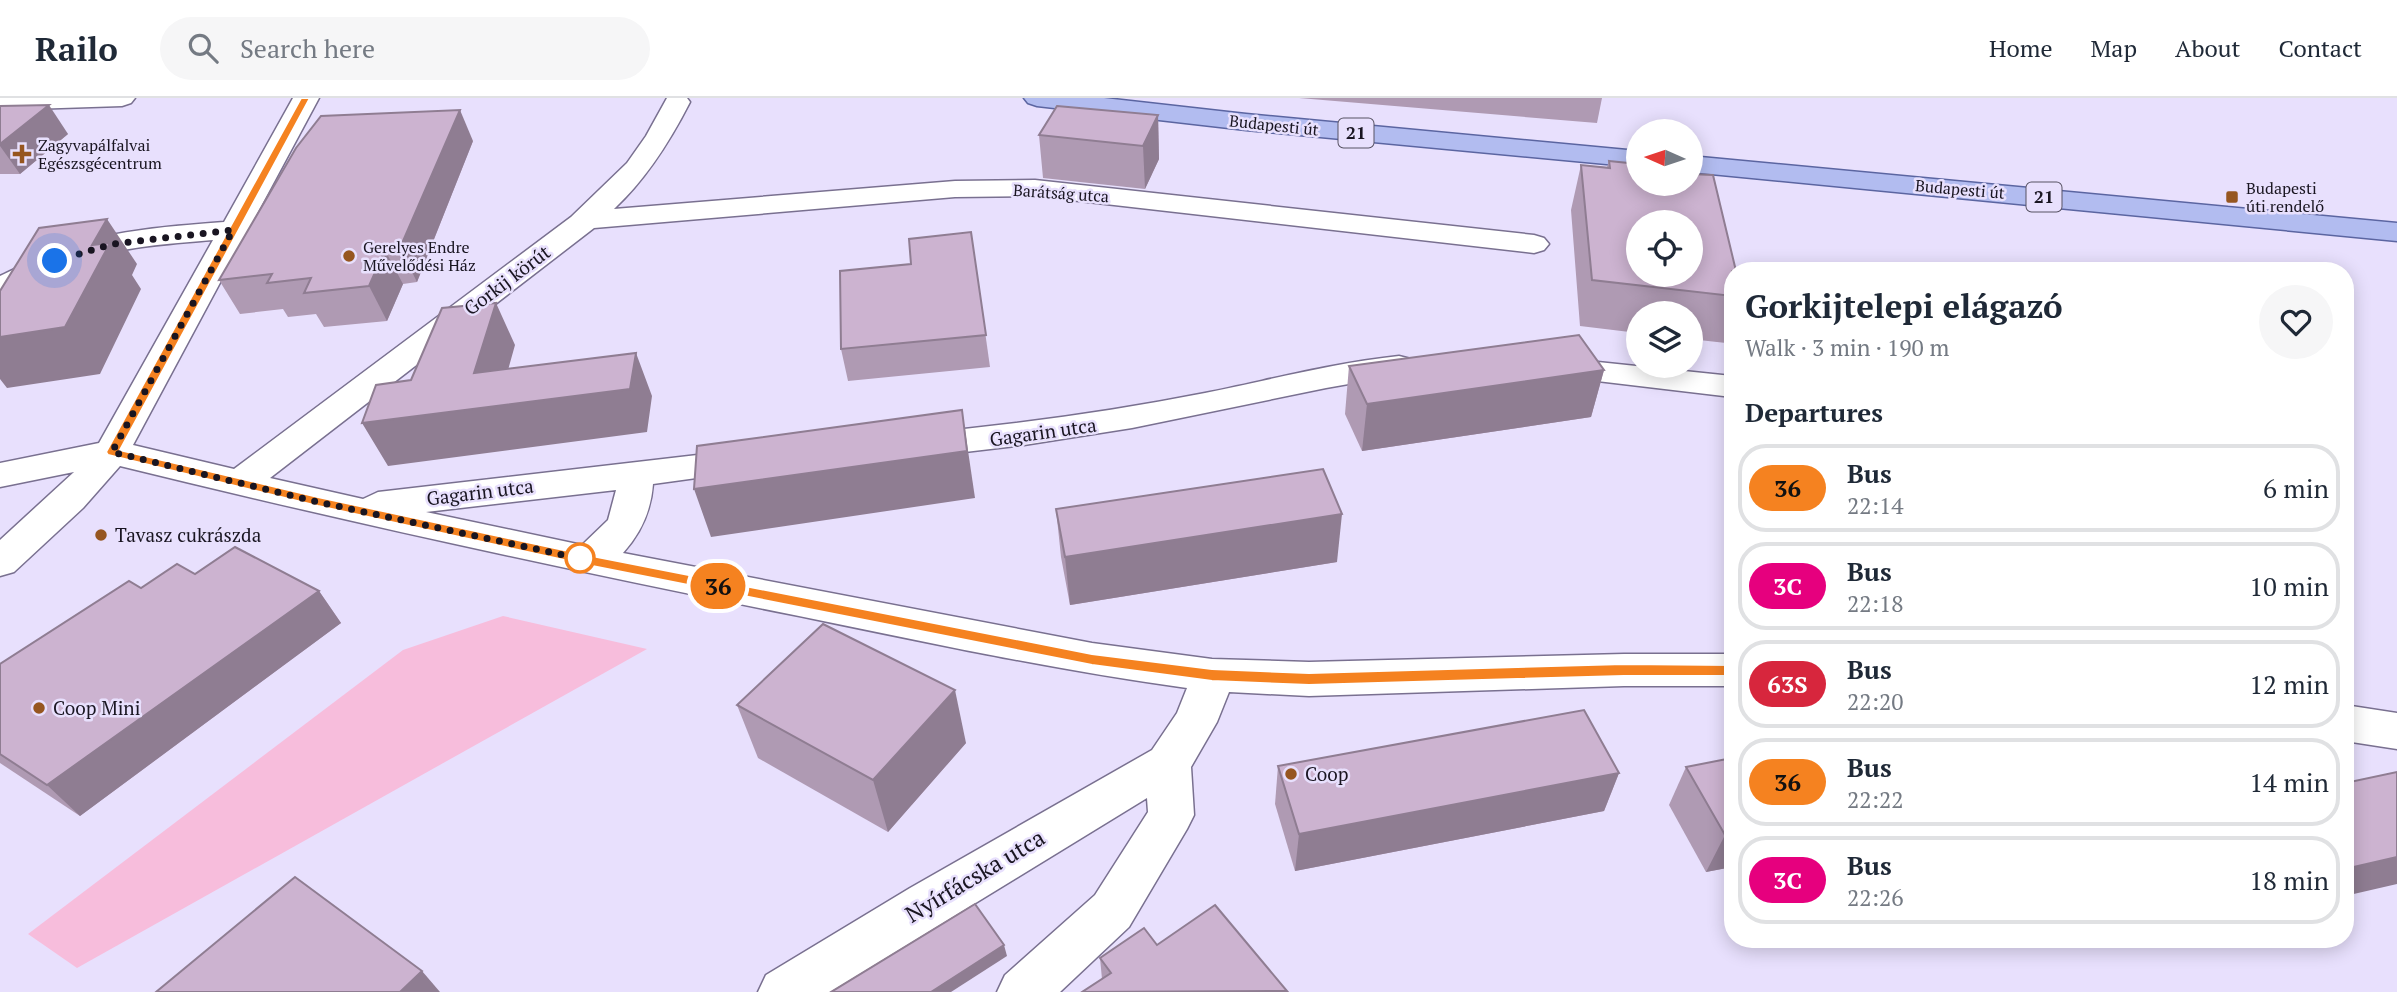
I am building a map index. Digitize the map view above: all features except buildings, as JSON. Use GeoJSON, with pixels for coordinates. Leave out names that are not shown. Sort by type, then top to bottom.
{"type":"FeatureCollection","features":[{"type":"Feature","properties":{"kind":"main road","name":"Budapesti út"},"geometry":{"type":"LineString","coordinates":[[1037,98],[1273,125],[1626,158]]}},
{"type":"Feature","properties":{"kind":"main road","name":"Budapesti út"},"geometry":{"type":"LineString","coordinates":[[1703,165],[2397,232]]}},
{"type":"Feature","properties":{"kind":"street"},"geometry":{"type":"LineString","coordinates":[[0,102],[122,98]]}},
{"type":"Feature","properties":{"kind":"street"},"geometry":{"type":"LineString","coordinates":[[0,562],[70,499],[112,452],[306,98]]}},
{"type":"Feature","properties":{"kind":"street","name":"Gorkij körút"},"geometry":{"type":"LineString","coordinates":[[242,482],[586,220],[642,164],[662,133],[677,102]]}},
{"type":"Feature","properties":{"kind":"street","name":"Barátság utca"},"geometry":{"type":"LineString","coordinates":[[586,220],[955,189],[1035,188],[1534,244]]}},
{"type":"Feature","properties":{"kind":"street"},"geometry":{"type":"LineString","coordinates":[[0,288],[55,261],[92,248],[140,239],[233,230]]}},
{"type":"Feature","properties":{"kind":"street","name":"Gagarin utca"},"geometry":{"type":"LineString","coordinates":[[883,449],[1094,426],[1248,395],[1314,378],[1428,363]]}},
{"type":"Feature","properties":{"kind":"street"},"geometry":{"type":"LineString","coordinates":[[1514,365],[1724,386]]}},
{"type":"Feature","properties":{"kind":"street"},"geometry":{"type":"LineString","coordinates":[[0,475],[112,452],[587,560],[1092,659],[1212,675],[1309,679],[1624,670],[1724,670]]}},
{"type":"Feature","properties":{"kind":"street","name":"Gagarin utca"},"geometry":{"type":"LineString","coordinates":[[351,508],[775,459]]}},
{"type":"Feature","properties":{"kind":"street"},"geometry":{"type":"LineString","coordinates":[[587,560],[610,543],[625,527],[634,503],[636,474]]}},
{"type":"Feature","properties":{"kind":"street","name":"Nyírfácska utca"},"geometry":{"type":"LineString","coordinates":[[784,992],[927,904],[1168,763],[1193,730],[1205,702],[1212,675]]}},
{"type":"Feature","properties":{"kind":"street"},"geometry":{"type":"LineString","coordinates":[[2354,724],[2397,731]]}},
{"type":"Feature","properties":{"kind":"street"},"geometry":{"type":"LineString","coordinates":[[1023,992],[1112,911],[1171,815],[1168,763]]}},
{"type":"Feature","properties":{"kind":"shaded area"},"geometry":{"type":"Polygon","coordinates":[[[503,616],[647,649],[77,968],[28,934],[403,650],[503,616]]]}},
{"type":"Feature","properties":{"kind":"bus line","name":"36"},"geometry":{"type":"LineString","coordinates":[[306,98],[112,452],[318,502],[587,560],[1092,659],[1212,675],[1309,679],[1624,670],[1724,670]]}},
{"type":"Feature","properties":{"kind":"place","name":"Zagyvapálfalvai Egészsgécentrum"},"geometry":{"type":"Point","coordinates":[22,154]}},
{"type":"Feature","properties":{"kind":"place","name":"Budapesti úti rendelő"},"geometry":{"type":"Point","coordinates":[2232,197]}},
{"type":"Feature","properties":{"kind":"place","name":"Gerelyes Endre Művelődési Ház"},"geometry":{"type":"Point","coordinates":[349,256]}},
{"type":"Feature","properties":{"kind":"place","name":"Tavasz cukrászda"},"geometry":{"type":"Point","coordinates":[101,535]}},
{"type":"Feature","properties":{"kind":"place","name":"Coop Mini"},"geometry":{"type":"Point","coordinates":[39,708]}},
{"type":"Feature","properties":{"kind":"place","name":"Coop"},"geometry":{"type":"Point","coordinates":[1291,774]}},
{"type":"Feature","properties":{"kind":"route"},"geometry":{"type":"LineString","coordinates":[[55,261],[92,248],[140,239],[233,230],[112,452],[318,502],[587,560],[580,558]]}}]}
